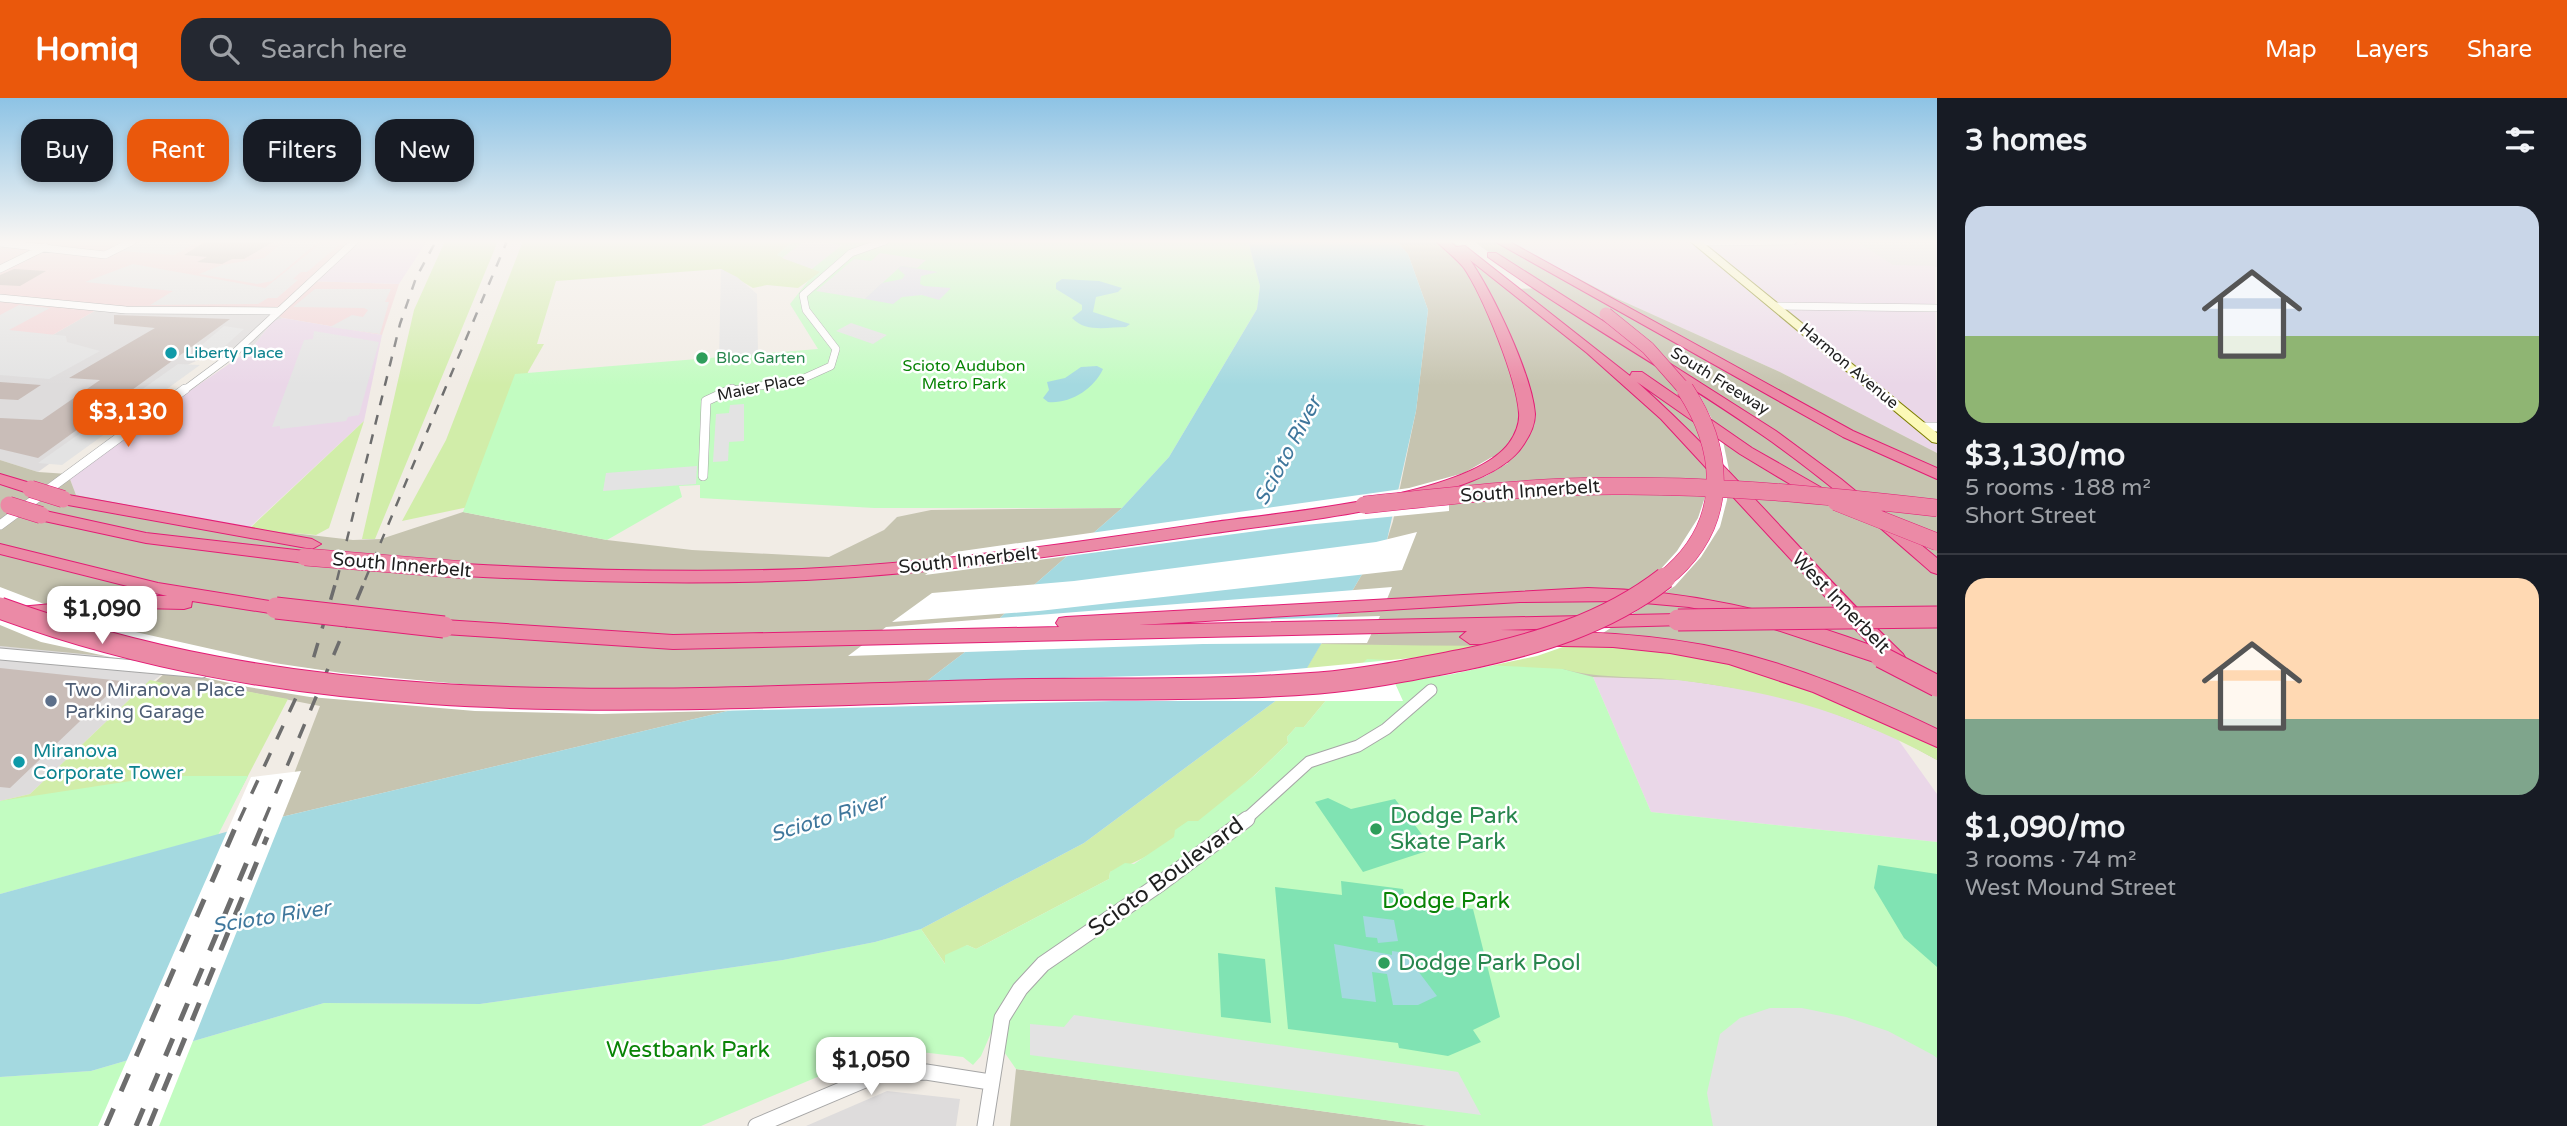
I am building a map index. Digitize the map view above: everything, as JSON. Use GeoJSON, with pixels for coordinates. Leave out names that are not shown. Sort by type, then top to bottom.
{"type":"FeatureCollection","features":[{"type":"Feature","properties":{"kind":"highway"},"geometry":{"type":"LineString","coordinates":[[1364,505],[1466,478],[1508,454],[1517,444],[1525,425],[1526,407],[1478,289]]}},
{"type":"Feature","properties":{"kind":"highway"},"geometry":{"type":"LineString","coordinates":[[1515,289],[1722,435],[1816,492],[1890,526],[1937,542]]}},
{"type":"Feature","properties":{"kind":"highway","name":"South Freeway"},"geometry":{"type":"LineString","coordinates":[[1544,289],[1604,330],[1770,433],[1857,499],[1937,568]]}},
{"type":"Feature","properties":{"kind":"highway"},"geometry":{"type":"LineString","coordinates":[[0,608],[75,635],[151,654],[249,673],[386,692],[492,699],[593,703],[756,700],[968,691],[1322,683],[1439,665],[1527,646],[1573,632],[1629,604],[1682,562],[1713,512],[1717,458],[1709,429],[1696,404],[1659,358],[1606,314],[1566,289]]}},
{"type":"Feature","properties":{"kind":"highway"},"geometry":{"type":"LineString","coordinates":[[1587,289],[1848,434],[1937,474]]}},
{"type":"Feature","properties":{"kind":"highway","name":"West Innerbelt"},"geometry":{"type":"LineString","coordinates":[[1544,311],[1605,359],[1668,418],[1834,598],[1937,697]]}},
{"type":"Feature","properties":{"kind":"highway"},"geometry":{"type":"LineString","coordinates":[[0,479],[63,499],[308,551]]}},
{"type":"Feature","properties":{"kind":"highway","name":"South Innerbelt"},"geometry":{"type":"LineString","coordinates":[[5,504],[41,515],[146,538],[308,551],[465,570],[562,576],[746,577],[1004,558],[1364,505],[1516,490],[1611,486],[1807,493],[1937,508]]}},
{"type":"Feature","properties":{"kind":"highway"},"geometry":{"type":"LineString","coordinates":[[0,549],[158,589],[276,608],[444,627],[673,642],[1255,628],[1937,617]]}},
{"type":"Feature","properties":{"kind":"highway"},"geometry":{"type":"LineString","coordinates":[[870,639],[1053,624],[1541,595],[1650,596],[1723,606],[1805,628],[1881,657],[1937,686]]}},
{"type":"Feature","properties":{"kind":"highway"},"geometry":{"type":"LineString","coordinates":[[0,613],[139,602],[276,608]]}},
{"type":"Feature","properties":{"kind":"highway"},"geometry":{"type":"LineString","coordinates":[[1217,631],[1255,637],[1577,638],[1687,649],[1734,659],[1806,680],[1892,716],[1937,739]]}},
{"type":"Feature","properties":{"kind":"main road","name":"Harmon Avenue"},"geometry":{"type":"LineString","coordinates":[[1755,289],[1930,427],[1937,439]]}},
{"type":"Feature","properties":{"kind":"street"},"geometry":{"type":"LineString","coordinates":[[0,525],[224,362],[302,289]]}},
{"type":"Feature","properties":{"kind":"street","name":"Maier Place"},"geometry":{"type":"LineString","coordinates":[[703,476],[706,401],[720,392],[809,379],[831,366],[836,349],[806,310],[803,295],[810,289]]}},
{"type":"Feature","properties":{"kind":"street"},"geometry":{"type":"LineString","coordinates":[[0,298],[136,311],[278,311]]}},
{"type":"Feature","properties":{"kind":"street"},"geometry":{"type":"LineString","coordinates":[[1777,306],[1937,309]]}},
{"type":"Feature","properties":{"kind":"street"},"geometry":{"type":"LineString","coordinates":[[0,654],[202,673]]}},
{"type":"Feature","properties":{"kind":"street","name":"Scioto Boulevard"},"geometry":{"type":"LineString","coordinates":[[985,1126],[1002,1018],[1020,989],[1043,964],[1161,883],[1256,812],[1309,762],[1358,746],[1385,729],[1430,690]]}},
{"type":"Feature","properties":{"kind":"street"},"geometry":{"type":"LineString","coordinates":[[756,1126],[878,1074],[926,1072],[990,1082]]}},
{"type":"Feature","properties":{"kind":"shaded area"},"geometry":{"type":"Polygon","coordinates":[[[0,289],[397,289],[382,335],[283,318],[259,310],[98,309],[0,365],[0,289]]]}},
{"type":"Feature","properties":{"kind":"shaded area"},"geometry":{"type":"Polygon","coordinates":[[[153,289],[288,289],[277,298],[268,298],[258,304],[150,305],[173,291],[153,289]]]}},
{"type":"Feature","properties":{"kind":"shaded area"},"geometry":{"type":"Polygon","coordinates":[[[315,289],[391,289],[385,302],[389,302],[380,334],[330,327],[352,315],[363,317],[368,310],[364,308],[293,307],[315,289]]]}},
{"type":"Feature","properties":{"kind":"shaded area"},"geometry":{"type":"Polygon","coordinates":[[[721,289],[751,289],[757,294],[758,355],[719,358],[721,289]]]}},
{"type":"Feature","properties":{"kind":"shaded area"},"geometry":{"type":"Polygon","coordinates":[[[818,289],[876,289],[865,299],[816,291],[818,289]]]}},
{"type":"Feature","properties":{"kind":"shaded area"},"geometry":{"type":"Polygon","coordinates":[[[876,289],[950,289],[939,300],[922,295],[902,297],[893,304],[865,299],[876,289]]]}},
{"type":"Feature","properties":{"kind":"shaded area"},"geometry":{"type":"Polygon","coordinates":[[[1420,289],[1599,289],[1780,372],[1937,453],[1937,760],[1897,738],[1820,708],[1769,693],[1681,680],[1593,677],[1297,685],[1361,576],[1387,540],[1416,411],[1428,310],[1420,289]]]}},
{"type":"Feature","properties":{"kind":"shaded area"},"geometry":{"type":"Polygon","coordinates":[[[1599,289],[1935,289],[1937,453],[1780,372],[1599,289]]]}},
{"type":"Feature","properties":{"kind":"shaded area"},"geometry":{"type":"Polygon","coordinates":[[[19,305],[50,308],[9,330],[66,336],[67,342],[100,351],[49,379],[0,375],[0,315],[19,305]]]}},
{"type":"Feature","properties":{"kind":"shaded area"},"geometry":{"type":"Polygon","coordinates":[[[98,309],[259,310],[283,318],[272,322],[251,349],[227,347],[185,366],[38,472],[0,460],[0,365],[98,309]]]}},
{"type":"Feature","properties":{"kind":"shaded area"},"geometry":{"type":"Polygon","coordinates":[[[283,318],[382,335],[364,421],[249,528],[76,495],[68,474],[251,349],[273,321],[283,318]]]}},
{"type":"Feature","properties":{"kind":"shaded area"},"geometry":{"type":"Polygon","coordinates":[[[851,323],[887,335],[873,344],[836,331],[851,323]]]}},
{"type":"Feature","properties":{"kind":"shaded area"},"geometry":{"type":"Polygon","coordinates":[[[224,326],[244,329],[216,354],[191,354],[224,326]]]}},
{"type":"Feature","properties":{"kind":"shaded area"},"geometry":{"type":"Polygon","coordinates":[[[314,331],[379,342],[359,415],[348,417],[346,421],[280,429],[280,426],[272,427],[304,340],[313,339],[314,331]]]}},
{"type":"Feature","properties":{"kind":"shaded area"},"geometry":{"type":"Polygon","coordinates":[[[178,364],[200,365],[62,465],[38,463],[178,364]]]}},
{"type":"Feature","properties":{"kind":"shaded area"},"geometry":{"type":"Polygon","coordinates":[[[744,404],[744,441],[729,442],[728,461],[713,462],[716,414],[729,413],[730,405],[744,404]]]}},
{"type":"Feature","properties":{"kind":"shaded area"},"geometry":{"type":"Polygon","coordinates":[[[0,460],[38,472],[68,474],[76,495],[249,528],[353,540],[381,539],[463,512],[607,540],[692,550],[829,557],[884,530],[897,517],[931,510],[1122,508],[1034,585],[965,652],[906,697],[736,709],[277,818],[320,706],[218,686],[197,691],[154,683],[176,663],[0,646],[0,460]]]}},
{"type":"Feature","properties":{"kind":"shaded area"},"geometry":{"type":"Polygon","coordinates":[[[697,466],[696,484],[603,491],[606,473],[697,466]]]}},
{"type":"Feature","properties":{"kind":"shaded area"},"geometry":{"type":"Polygon","coordinates":[[[0,644],[177,663],[133,696],[30,794],[0,801],[0,644]]]}},
{"type":"Feature","properties":{"kind":"shaded area"},"geometry":{"type":"Polygon","coordinates":[[[1593,677],[1681,680],[1769,693],[1820,708],[1897,738],[1937,794],[1937,842],[1651,812],[1593,677]]]}},
{"type":"Feature","properties":{"kind":"shaded area"},"geometry":{"type":"Polygon","coordinates":[[[1770,1008],[1802,1008],[1846,1017],[1888,1031],[1933,1055],[1937,1058],[1937,1126],[1713,1126],[1707,1093],[1720,1034],[1740,1018],[1770,1008]]]}},
{"type":"Feature","properties":{"kind":"shaded area"},"geometry":{"type":"Polygon","coordinates":[[[1074,1015],[1458,1072],[1481,1115],[1030,1055],[1030,1024],[1064,1027],[1074,1015]]]}},
{"type":"Feature","properties":{"kind":"shaded area"},"geometry":{"type":"Polygon","coordinates":[[[1016,1069],[1429,1126],[1010,1126],[1016,1069]]]}},
{"type":"Feature","properties":{"kind":"shaded area"},"geometry":{"type":"Polygon","coordinates":[[[887,1091],[960,1099],[956,1126],[806,1126],[887,1091]]]}},
{"type":"Feature","properties":{"kind":"green space"},"geometry":{"type":"Polygon","coordinates":[[[423,289],[478,289],[375,539],[362,539],[414,310],[423,289]]]}},
{"type":"Feature","properties":{"kind":"green space"},"geometry":{"type":"Polygon","coordinates":[[[504,289],[554,289],[537,344],[544,344],[528,372],[492,502],[402,521],[446,440],[504,289]]]}},
{"type":"Feature","properties":{"kind":"green space","name":"Scioto Audubon Metro Park"},"geometry":{"type":"Polygon","coordinates":[[[802,289],[1260,289],[1257,309],[1169,457],[1122,508],[874,508],[700,498],[700,485],[679,486],[682,497],[607,540],[463,512],[515,374],[818,349],[790,304],[802,289]]]}},
{"type":"Feature","properties":{"kind":"green space"},"geometry":{"type":"Polygon","coordinates":[[[364,421],[329,528],[316,535],[249,529],[364,421]]]}},
{"type":"Feature","properties":{"kind":"green space"},"geometry":{"type":"Polygon","coordinates":[[[1321,644],[1614,647],[1649,649],[1702,658],[1772,676],[1840,700],[1937,748],[1937,760],[1876,730],[1815,708],[1752,692],[1669,679],[1593,675],[1563,669],[1332,693],[1304,727],[1296,727],[1287,737],[1288,743],[1269,761],[1228,799],[1182,834],[1158,850],[1110,872],[1109,879],[976,949],[967,945],[946,965],[921,929],[1084,843],[1297,685],[1321,644]]]}},
{"type":"Feature","properties":{"kind":"green space","name":"Dodge Park"},"geometry":{"type":"Polygon","coordinates":[[[1367,659],[1563,669],[1593,677],[1651,812],[1937,842],[1937,1126],[1429,1126],[1016,1069],[991,1033],[981,1056],[973,1065],[963,1057],[921,1052],[895,1052],[865,1057],[701,1126],[0,1126],[0,1077],[91,1071],[324,1003],[480,1004],[783,960],[875,942],[921,929],[945,964],[945,955],[967,945],[976,949],[1109,879],[1110,872],[1125,863],[1134,864],[1174,837],[1175,830],[1188,821],[1198,821],[1255,775],[1288,743],[1287,737],[1296,727],[1304,727],[1332,693],[1367,659]]]}},
{"type":"Feature","properties":{"kind":"green space"},"geometry":{"type":"Polygon","coordinates":[[[150,680],[197,691],[218,686],[288,699],[238,795],[0,801],[30,794],[150,680]]]}},
{"type":"Feature","properties":{"kind":"green space"},"geometry":{"type":"Polygon","coordinates":[[[163,776],[248,776],[218,835],[0,894],[0,801],[163,776]]]}},
{"type":"Feature","properties":{"kind":"green space","name":"Dodge Park Skate Park"},"geometry":{"type":"Polygon","coordinates":[[[1328,798],[1351,809],[1395,799],[1433,849],[1363,872],[1315,802],[1328,798]]]}},
{"type":"Feature","properties":{"kind":"green space"},"geometry":{"type":"Polygon","coordinates":[[[1878,865],[1937,874],[1937,967],[1904,938],[1874,888],[1878,865]]]}},
{"type":"Feature","properties":{"kind":"green space","name":"Dodge Park Pool"},"geometry":{"type":"Polygon","coordinates":[[[1341,881],[1403,889],[1406,902],[1473,909],[1500,1017],[1473,1030],[1481,1042],[1448,1056],[1399,1048],[1398,1043],[1288,1029],[1275,887],[1342,895],[1341,881]]]}},
{"type":"Feature","properties":{"kind":"green space"},"geometry":{"type":"Polygon","coordinates":[[[1218,953],[1265,959],[1271,1023],[1221,1017],[1218,953]]]}},
{"type":"Feature","properties":{"kind":"water"},"geometry":{"type":"Polygon","coordinates":[[[1056,289],[1121,289],[1096,297],[1093,312],[1130,324],[1126,327],[1084,326],[1072,318],[1082,310],[1082,305],[1056,289]]]}},
{"type":"Feature","properties":{"kind":"water","name":"Scioto River"},"geometry":{"type":"Polygon","coordinates":[[[1260,289],[1420,289],[1428,310],[1416,411],[1387,540],[1361,576],[1297,685],[1084,843],[921,929],[875,942],[783,960],[480,1004],[324,1003],[91,1071],[0,1077],[0,894],[277,818],[736,709],[906,697],[965,652],[1034,585],[1122,508],[1169,457],[1257,309],[1260,289]]]}},
{"type":"Feature","properties":{"kind":"water"},"geometry":{"type":"Polygon","coordinates":[[[1097,366],[1103,369],[1099,376],[1080,394],[1056,402],[1048,402],[1043,398],[1049,390],[1047,382],[1065,378],[1081,367],[1097,366]]]}},
{"type":"Feature","properties":{"kind":"water"},"geometry":{"type":"Polygon","coordinates":[[[1363,916],[1394,920],[1398,941],[1378,943],[1377,938],[1366,937],[1363,916]]]}},
{"type":"Feature","properties":{"kind":"water"},"geometry":{"type":"Polygon","coordinates":[[[1334,944],[1392,955],[1392,951],[1415,954],[1418,971],[1437,996],[1418,1005],[1393,1005],[1387,974],[1372,972],[1376,1002],[1342,998],[1334,944]]]}},
{"type":"Feature","properties":{"kind":"pier"},"geometry":{"type":"Polygon","coordinates":[[[1653,345],[1698,392],[1723,441],[1729,470],[1727,500],[1720,527],[1701,557],[1675,586],[1603,633],[1537,656],[1448,675],[1394,681],[1403,701],[1114,701],[601,714],[475,711],[310,697],[248,687],[41,642],[0,625],[0,587],[91,622],[274,663],[342,673],[513,689],[610,690],[1253,673],[1433,656],[1518,638],[1613,603],[1658,572],[1677,551],[1698,518],[1706,494],[1612,491],[1449,501],[1449,511],[1295,526],[925,575],[955,552],[1409,488],[1464,473],[1492,457],[1508,463],[1486,476],[1448,490],[1706,485],[1707,464],[1700,432],[1653,345]]]}},
{"type":"Feature","properties":{"kind":"pier"},"geometry":{"type":"Polygon","coordinates":[[[1417,532],[1402,570],[1039,611],[892,622],[932,593],[1074,581],[1376,542],[1417,532]]]}},
{"type":"Feature","properties":{"kind":"pier"},"geometry":{"type":"Polygon","coordinates":[[[1392,587],[1382,611],[1208,621],[1380,616],[1367,643],[1203,644],[848,656],[886,627],[1392,587]]]}},
{"type":"Feature","properties":{"kind":"pier"},"geometry":{"type":"Polygon","coordinates":[[[301,771],[159,1126],[98,1126],[251,777],[301,771]]]}},
{"type":"Feature","properties":{"kind":"building"},"geometry":{"type":"Polygon","coordinates":[[[114,315],[230,319],[38,458],[0,449],[0,418],[42,420],[100,380],[69,378],[155,328],[114,324],[114,315]]]}},
{"type":"Feature","properties":{"kind":"building"},"geometry":{"type":"Polygon","coordinates":[[[0,382],[41,385],[18,400],[0,399],[0,382]]]}},
{"type":"Feature","properties":{"kind":"building","name":"Two Miranova Place Parking Garage"},"geometry":{"type":"Polygon","coordinates":[[[0,668],[122,681],[10,788],[0,787],[0,668]]]}},
{"type":"Feature","properties":{"kind":"railway"},"geometry":{"type":"LineString","coordinates":[[337,580],[400,324],[412,289]]}},
{"type":"Feature","properties":{"kind":"railway"},"geometry":{"type":"LineString","coordinates":[[365,580],[487,289]]}},
{"type":"Feature","properties":{"kind":"railway"},"geometry":{"type":"LineString","coordinates":[[239,821],[312,663],[337,578]]}},
{"type":"Feature","properties":{"kind":"railway"},"geometry":{"type":"LineString","coordinates":[[264,821],[366,578]]}},
{"type":"Feature","properties":{"kind":"railway"},"geometry":{"type":"LineString","coordinates":[[106,1126],[239,819]]}},
{"type":"Feature","properties":{"kind":"railway"},"geometry":{"type":"LineString","coordinates":[[136,1126],[265,819]]}},
{"type":"Feature","properties":{"kind":"railway"},"geometry":{"type":"LineString","coordinates":[[149,1126],[267,837]]}},
{"type":"Feature","properties":{"kind":"place","name":"Liberty Place"},"geometry":{"type":"Point","coordinates":[171,353]}},
{"type":"Feature","properties":{"kind":"place","name":"Bloc Garten"},"geometry":{"type":"Point","coordinates":[702,358]}},
{"type":"Feature","properties":{"kind":"place","name":"Two Miranova Place Parking Garage"},"geometry":{"type":"Point","coordinates":[51,701]}},
{"type":"Feature","properties":{"kind":"place","name":"Miranova Corporate Tower"},"geometry":{"type":"Point","coordinates":[19,762]}},
{"type":"Feature","properties":{"kind":"place","name":"Dodge Park Skate Park"},"geometry":{"type":"Point","coordinates":[1376,829]}},
{"type":"Feature","properties":{"kind":"place","name":"Dodge Park Pool"},"geometry":{"type":"Point","coordinates":[1384,963]}},
{"type":"Feature","properties":{"kind":"park label","name":"Westbank Park"},"geometry":{"type":"Point","coordinates":[688,1050]}}]}
